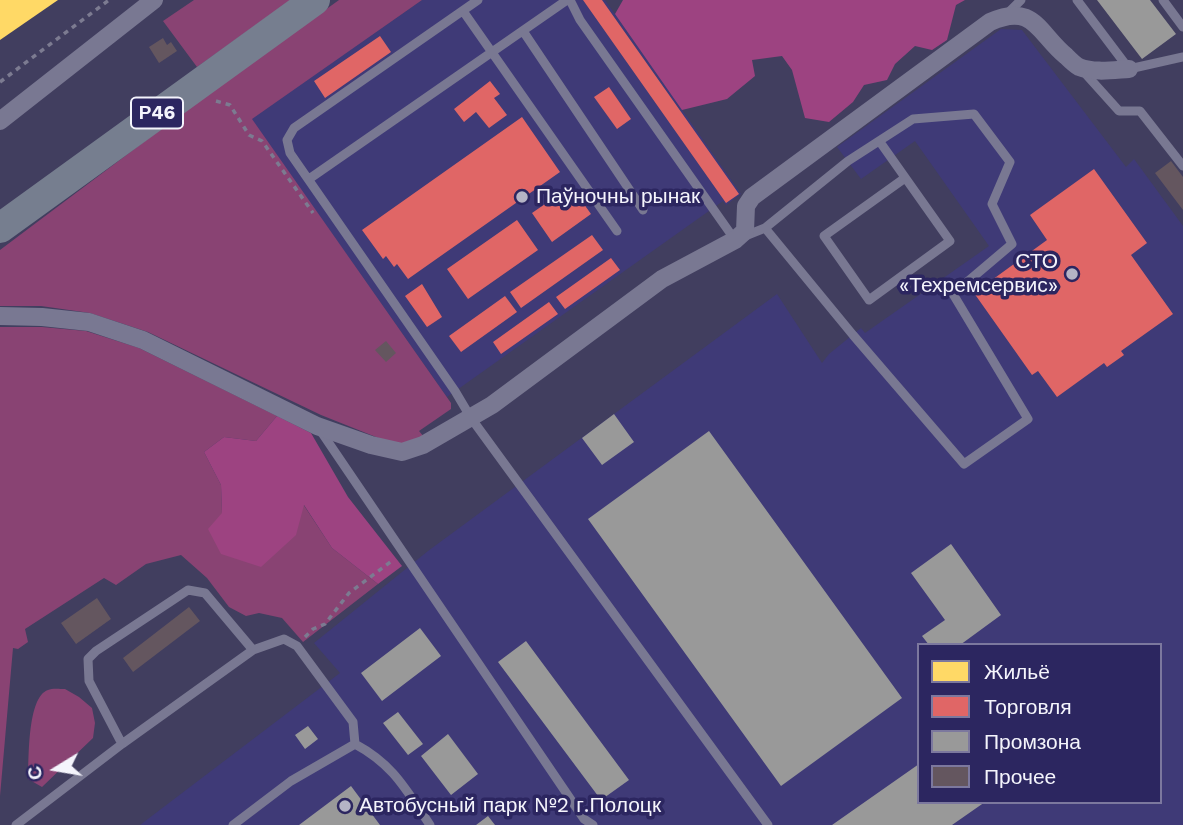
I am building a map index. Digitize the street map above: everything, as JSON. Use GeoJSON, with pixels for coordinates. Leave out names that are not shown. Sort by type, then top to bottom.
{"type":"FeatureCollection","features":[{"type":"Feature","properties":{"kind":"main road","name":"Р46"},"geometry":{"type":"LineString","coordinates":[[0,228],[315,0]]}},
{"type":"Feature","properties":{"kind":"street"},"geometry":{"type":"LineString","coordinates":[[0,121],[154,0]]}},
{"type":"Feature","properties":{"kind":"street"},"geometry":{"type":"LineString","coordinates":[[0,316],[89,322],[144,340],[317,426],[371,445],[402,452],[424,445],[471,418],[662,279],[735,240],[745,231],[746,206],[752,197],[990,22],[1007,14],[1023,16],[1035,23],[1057,49],[1079,66],[1102,71],[1129,69]]}},
{"type":"Feature","properties":{"kind":"lane"},"geometry":{"type":"LineString","coordinates":[[478,0],[294,128],[287,140],[290,153],[456,391],[471,418],[768,825]]}},
{"type":"Feature","properties":{"kind":"lane"},"geometry":{"type":"LineString","coordinates":[[309,179],[569,0],[580,20],[735,240],[765,228],[848,161],[913,119],[974,114],[1010,162],[992,205],[1012,244],[953,294],[1028,419],[964,464],[765,228]]}},
{"type":"Feature","properties":{"kind":"lane"},"geometry":{"type":"LineString","coordinates":[[1007,14],[1021,0]]}},
{"type":"Feature","properties":{"kind":"lane"},"geometry":{"type":"LineString","coordinates":[[1077,0],[1129,69],[1183,57]]}},
{"type":"Feature","properties":{"kind":"lane"},"geometry":{"type":"LineString","coordinates":[[1163,0],[1183,27]]}},
{"type":"Feature","properties":{"kind":"lane"},"geometry":{"type":"LineString","coordinates":[[463,11],[617,231]]}},
{"type":"Feature","properties":{"kind":"lane"},"geometry":{"type":"LineString","coordinates":[[523,31],[643,210]]}},
{"type":"Feature","properties":{"kind":"lane"},"geometry":{"type":"LineString","coordinates":[[1079,66],[1119,111],[1140,111],[1183,166]]}},
{"type":"Feature","properties":{"kind":"lane"},"geometry":{"type":"LineString","coordinates":[[880,142],[950,241],[869,300],[824,236],[905,178]]}},
{"type":"Feature","properties":{"kind":"lane"},"geometry":{"type":"LineString","coordinates":[[317,426],[584,819],[593,825]]}},
{"type":"Feature","properties":{"kind":"lane"},"geometry":{"type":"LineString","coordinates":[[122,744],[89,681],[88,659],[96,651],[188,590],[205,593],[253,650]]}},
{"type":"Feature","properties":{"kind":"lane"},"geometry":{"type":"LineString","coordinates":[[16,825],[122,744],[253,650],[284,639],[297,646],[353,722],[355,744]]}},
{"type":"Feature","properties":{"kind":"lane"},"geometry":{"type":"LineString","coordinates":[[233,825],[291,781],[355,744]]}},
{"type":"Feature","properties":{"kind":"lane"},"geometry":{"type":"LineString","coordinates":[[355,744],[390,767],[430,825]]}},
{"type":"Feature","properties":{"kind":"path"},"geometry":{"type":"LineString","coordinates":[[0,82],[109,0]]}},
{"type":"Feature","properties":{"kind":"path"},"geometry":{"type":"LineString","coordinates":[[211,101],[221,100],[230,105],[249,135],[262,141],[317,219]]}},
{"type":"Feature","properties":{"kind":"path"},"geometry":{"type":"LineString","coordinates":[[297,646],[313,629],[325,624],[349,593],[403,553]]}},
{"type":"Feature","properties":{"kind":"shaded area"},"geometry":{"type":"Polygon","coordinates":[[[194,0],[291,0],[197,67],[163,21],[194,0]]]}},
{"type":"Feature","properties":{"kind":"shaded area"},"geometry":{"type":"Polygon","coordinates":[[[339,0],[422,0],[252,119],[451,403],[451,409],[419,431],[424,437],[403,444],[381,439],[321,415],[148,332],[90,313],[41,306],[0,306],[0,250],[193,105],[339,0]]]}},
{"type":"Feature","properties":{"kind":"shaded area","name":"Паўночны рынак"},"geometry":{"type":"Polygon","coordinates":[[[422,0],[605,0],[741,194],[726,205],[723,201],[447,397],[251,119],[422,0]]]}},
{"type":"Feature","properties":{"kind":"shaded area"},"geometry":{"type":"Polygon","coordinates":[[[623,0],[965,0],[956,5],[947,40],[932,50],[915,46],[895,64],[887,80],[864,85],[853,102],[829,122],[805,118],[792,70],[782,56],[752,60],[755,76],[727,99],[682,110],[615,14],[623,0]]]}},
{"type":"Feature","properties":{"kind":"shaded area"},"geometry":{"type":"Polygon","coordinates":[[[1001,29],[1022,30],[1126,167],[1134,159],[1183,226],[1183,825],[140,825],[340,673],[314,643],[428,551],[777,294],[822,363],[861,328],[865,333],[989,246],[915,141],[861,179],[837,147],[1001,29]]]}},
{"type":"Feature","properties":{"kind":"shaded area"},"geometry":{"type":"Polygon","coordinates":[[[0,327],[86,331],[139,348],[277,416],[256,441],[224,437],[204,452],[221,485],[222,513],[303,504],[332,548],[378,584],[303,642],[282,618],[259,613],[246,616],[229,607],[207,578],[181,555],[146,564],[116,585],[104,578],[25,629],[28,642],[18,649],[13,648],[0,796],[0,327]]]}},
{"type":"Feature","properties":{"kind":"shaded area"},"geometry":{"type":"Polygon","coordinates":[[[277,416],[311,433],[348,497],[402,566],[378,584],[332,548],[304,505],[296,535],[261,567],[221,554],[208,529],[222,513],[221,485],[204,452],[224,437],[256,441],[277,416]]]}},
{"type":"Feature","properties":{"kind":"shaded area"},"geometry":{"type":"Polygon","coordinates":[[[50,689],[65,689],[92,708],[95,723],[93,738],[42,787],[28,779],[33,716],[41,695],[50,689]]]}},
{"type":"Feature","properties":{"kind":"building: Жильё"},"geometry":{"type":"Polygon","coordinates":[[[0,0],[58,0],[0,40],[0,0]]]}},
{"type":"Feature","properties":{"kind":"building: Торговля"},"geometry":{"type":"Polygon","coordinates":[[[583,0],[602,0],[739,194],[726,203],[583,0]]]}},
{"type":"Feature","properties":{"kind":"building: Торговля"},"geometry":{"type":"Polygon","coordinates":[[[380,36],[391,52],[325,98],[314,81],[380,36]]]}},
{"type":"Feature","properties":{"kind":"building: Торговля"},"geometry":{"type":"Polygon","coordinates":[[[490,81],[500,94],[494,98],[507,115],[489,128],[476,112],[464,122],[454,109],[490,81]]]}},
{"type":"Feature","properties":{"kind":"building: Торговля"},"geometry":{"type":"Polygon","coordinates":[[[609,87],[631,119],[617,129],[594,97],[609,87]]]}},
{"type":"Feature","properties":{"kind":"building: Торговля"},"geometry":{"type":"Polygon","coordinates":[[[522,117],[560,172],[408,279],[397,264],[394,267],[386,256],[383,259],[362,230],[522,117]]]}},
{"type":"Feature","properties":{"kind":"building: Торговля","name":"СТО «Техремсервис»"},"geometry":{"type":"Polygon","coordinates":[[[1094,169],[1147,243],[1131,255],[1173,314],[1121,351],[1124,355],[1107,367],[1104,363],[1057,397],[1038,371],[1032,375],[974,293],[1047,240],[1030,215],[1094,169]]]}},
{"type":"Feature","properties":{"kind":"building: Торговля"},"geometry":{"type":"Polygon","coordinates":[[[571,186],[591,214],[552,242],[532,213],[571,186]]]}},
{"type":"Feature","properties":{"kind":"building: Торговля"},"geometry":{"type":"Polygon","coordinates":[[[517,220],[538,250],[468,299],[447,269],[517,220]]]}},
{"type":"Feature","properties":{"kind":"building: Торговля"},"geometry":{"type":"Polygon","coordinates":[[[592,235],[603,250],[521,308],[510,292],[592,235]]]}},
{"type":"Feature","properties":{"kind":"building: Торговля"},"geometry":{"type":"Polygon","coordinates":[[[611,258],[620,270],[565,309],[556,297],[611,258]]]}},
{"type":"Feature","properties":{"kind":"building: Торговля"},"geometry":{"type":"Polygon","coordinates":[[[422,284],[442,317],[427,327],[405,296],[422,284]]]}},
{"type":"Feature","properties":{"kind":"building: Торговля"},"geometry":{"type":"Polygon","coordinates":[[[505,296],[517,312],[461,352],[449,336],[505,296]]]}},
{"type":"Feature","properties":{"kind":"building: Торговля"},"geometry":{"type":"Polygon","coordinates":[[[549,302],[558,314],[501,354],[493,342],[549,302]]]}},
{"type":"Feature","properties":{"kind":"building: Промзона"},"geometry":{"type":"Polygon","coordinates":[[[1097,0],[1150,0],[1176,34],[1142,59],[1097,0]]]}},
{"type":"Feature","properties":{"kind":"building: Промзона"},"geometry":{"type":"Polygon","coordinates":[[[614,414],[634,442],[602,465],[582,438],[614,414]]]}},
{"type":"Feature","properties":{"kind":"building: Промзона"},"geometry":{"type":"Polygon","coordinates":[[[709,431],[902,698],[781,786],[588,519],[709,431]]]}},
{"type":"Feature","properties":{"kind":"building: Промзона"},"geometry":{"type":"Polygon","coordinates":[[[951,544],[1001,615],[963,643],[927,643],[922,636],[945,620],[911,573],[951,544]]]}},
{"type":"Feature","properties":{"kind":"building: Промзона"},"geometry":{"type":"Polygon","coordinates":[[[420,628],[441,656],[382,701],[361,673],[420,628]]]}},
{"type":"Feature","properties":{"kind":"building: Промзона"},"geometry":{"type":"Polygon","coordinates":[[[526,641],[629,780],[601,800],[498,662],[526,641]]]}},
{"type":"Feature","properties":{"kind":"building: Промзона"},"geometry":{"type":"Polygon","coordinates":[[[398,712],[423,744],[408,755],[383,723],[398,712]]]}},
{"type":"Feature","properties":{"kind":"building: Промзона"},"geometry":{"type":"Polygon","coordinates":[[[308,726],[318,739],[305,749],[295,735],[308,726]]]}},
{"type":"Feature","properties":{"kind":"building: Промзона"},"geometry":{"type":"Polygon","coordinates":[[[448,734],[478,774],[451,795],[421,756],[448,734]]]}},
{"type":"Feature","properties":{"kind":"building: Промзона"},"geometry":{"type":"Polygon","coordinates":[[[917,765],[917,804],[982,804],[952,825],[832,825],[917,765]]]}},
{"type":"Feature","properties":{"kind":"building: Промзона","name":"Автобусный парк №2 г.Полоцк"},"geometry":{"type":"Polygon","coordinates":[[[351,786],[380,825],[299,825],[351,786]]]}},
{"type":"Feature","properties":{"kind":"building: Промзона"},"geometry":{"type":"Polygon","coordinates":[[[488,816],[495,825],[476,825],[488,816]]]}},
{"type":"Feature","properties":{"kind":"building: Прочее"},"geometry":{"type":"Polygon","coordinates":[[[163,38],[167,45],[171,42],[177,51],[159,63],[149,47],[163,38]]]}},
{"type":"Feature","properties":{"kind":"building: Прочее"},"geometry":{"type":"Polygon","coordinates":[[[1171,161],[1183,177],[1183,210],[1155,173],[1171,161]]]}},
{"type":"Feature","properties":{"kind":"building: Прочее"},"geometry":{"type":"Polygon","coordinates":[[[386,341],[396,353],[386,362],[375,350],[386,341]]]}},
{"type":"Feature","properties":{"kind":"building: Прочее"},"geometry":{"type":"Polygon","coordinates":[[[97,598],[111,619],[76,644],[61,623],[97,598]]]}},
{"type":"Feature","properties":{"kind":"building: Прочее"},"geometry":{"type":"Polygon","coordinates":[[[189,607],[200,621],[133,672],[123,658],[189,607]]]}},
{"type":"Feature","properties":{"kind":"place","name":"Паўночны рынак"},"geometry":{"type":"Point","coordinates":[522,197]}},
{"type":"Feature","properties":{"kind":"place","name":"СТО «Техремсервис»"},"geometry":{"type":"Point","coordinates":[1072,274]}},
{"type":"Feature","properties":{"kind":"place","name":"Автобусный парк №2 г.Полоцк"},"geometry":{"type":"Point","coordinates":[345,806]}}]}
